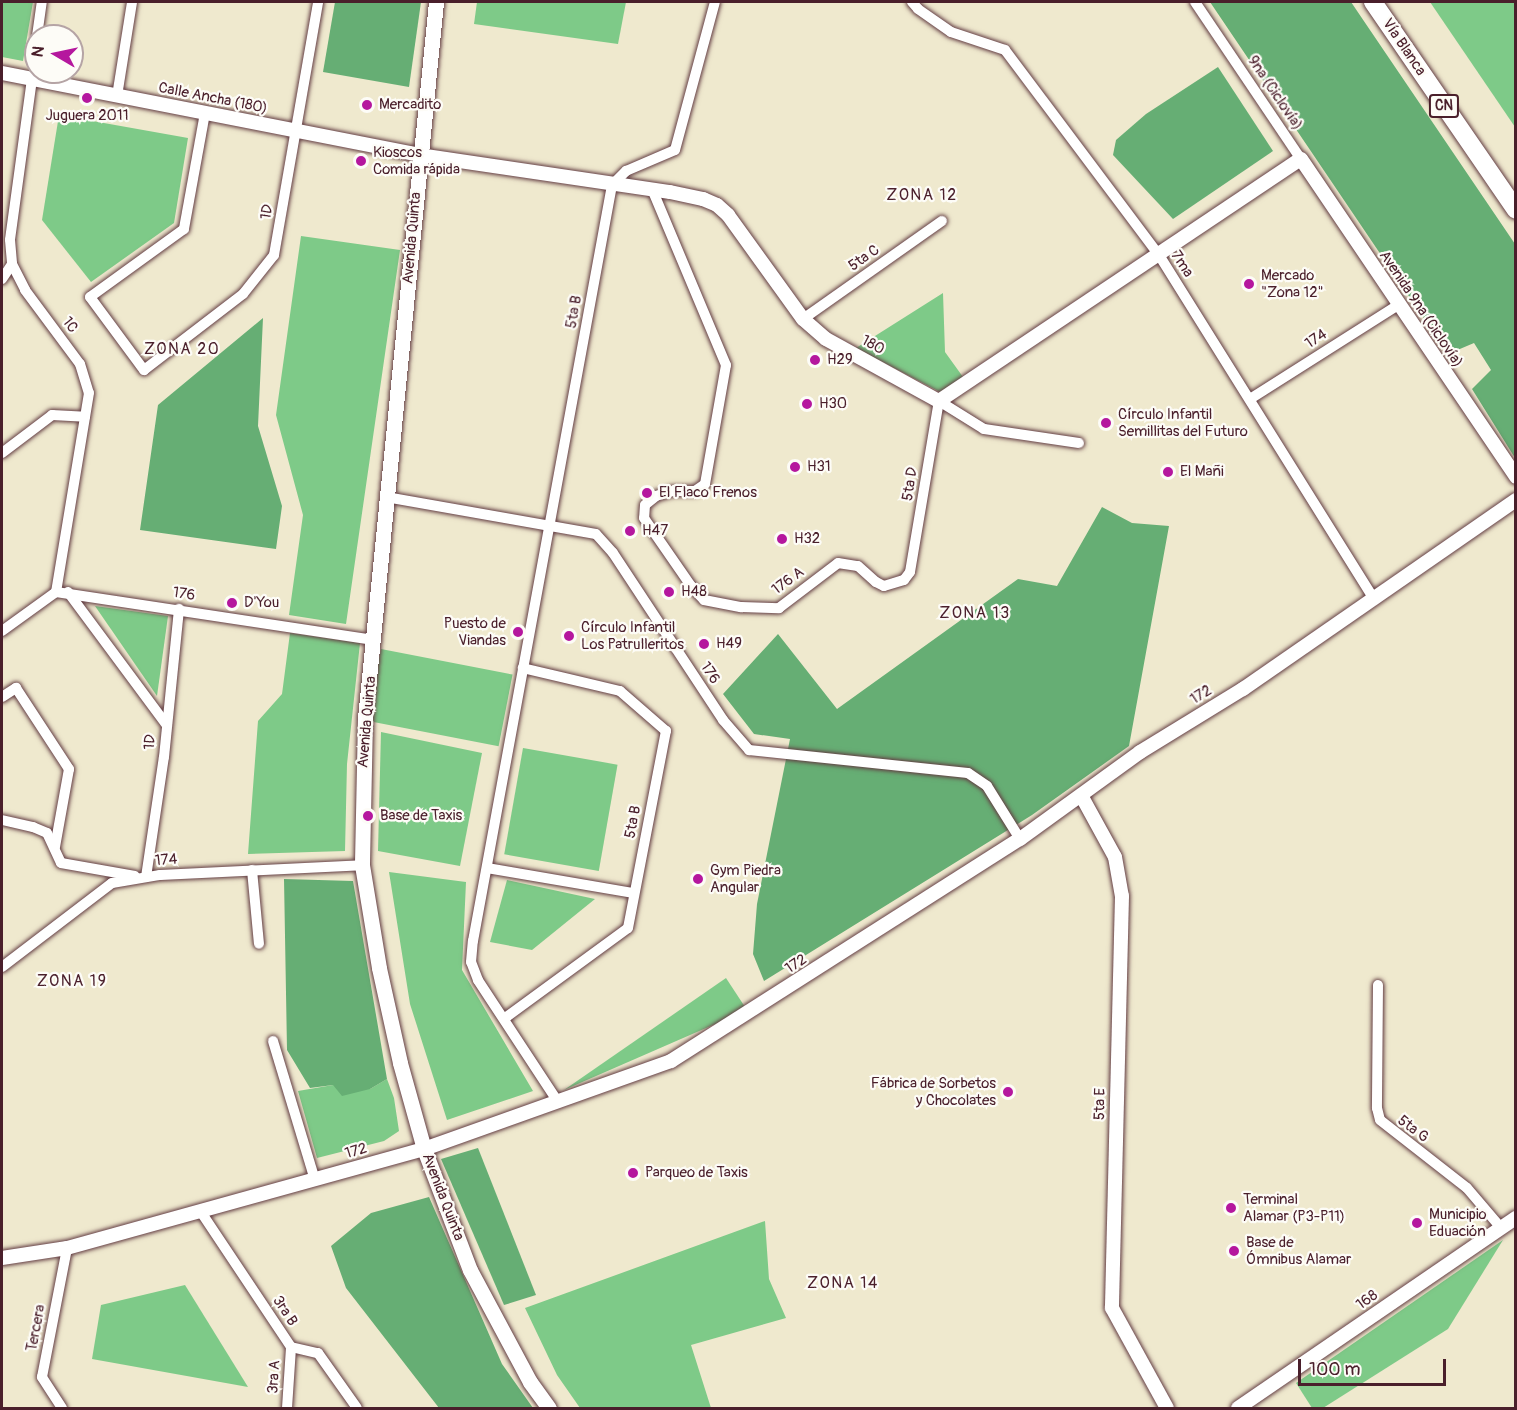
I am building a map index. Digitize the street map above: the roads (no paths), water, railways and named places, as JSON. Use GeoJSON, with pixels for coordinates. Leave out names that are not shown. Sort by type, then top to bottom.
{"type":"FeatureCollection","features":[{"type":"Feature","properties":{"kind":"highway","name":"Vía Blanca"},"geometry":{"type":"LineString","coordinates":[[1373,2],[1515,210]]}},
{"type":"Feature","properties":{"kind":"main road","name":"Avenida Quinta"},"geometry":{"type":"LineString","coordinates":[[436,2],[419,155],[365,730],[362,865],[379,968],[400,1063],[424,1149],[471,1270],[530,1382],[549,1408]]}},
{"type":"Feature","properties":{"kind":"street"},"geometry":{"type":"LineString","coordinates":[[39,24],[42,2]]}},
{"type":"Feature","properties":{"kind":"street"},"geometry":{"type":"LineString","coordinates":[[117,96],[132,2]]}},
{"type":"Feature","properties":{"kind":"street","name":"1D"},"geometry":{"type":"LineString","coordinates":[[205,113],[184,229],[90,297],[144,370],[243,294],[274,255],[318,2]]}},
{"type":"Feature","properties":{"kind":"street"},"geometry":{"type":"LineString","coordinates":[[612,184],[626,171],[671,153],[679,143],[715,2]]}},
{"type":"Feature","properties":{"kind":"street","name":"7ma"},"geometry":{"type":"LineString","coordinates":[[912,2],[918,9],[951,32],[1005,50],[1159,255],[1373,597]]}},
{"type":"Feature","properties":{"kind":"street","name":"9na (Ciclovía)"},"geometry":{"type":"LineString","coordinates":[[1195,2],[1301,159]]}},
{"type":"Feature","properties":{"kind":"street","name":"Calle Ancha (180)"},"geometry":{"type":"LineString","coordinates":[[2,73],[24,78]]}},
{"type":"Feature","properties":{"kind":"street","name":"1C"},"geometry":{"type":"LineString","coordinates":[[31,84],[10,240],[12,264],[25,290],[80,364],[89,393],[56,592]]}},
{"type":"Feature","properties":{"kind":"street","name":"Calle Ancha (180)"},"geometry":{"type":"LineString","coordinates":[[53,84],[419,155]]}},
{"type":"Feature","properties":{"kind":"street","name":"180"},"geometry":{"type":"LineString","coordinates":[[419,155],[652,189],[717,205],[728,215],[802,319],[826,339],[939,401]]}},
{"type":"Feature","properties":{"kind":"street"},"geometry":{"type":"LineString","coordinates":[[1079,443],[984,429],[939,401],[1301,159]]}},
{"type":"Feature","properties":{"kind":"street","name":"Avenida 9na (Ciclovía)"},"geometry":{"type":"LineString","coordinates":[[1301,159],[1515,477]]}},
{"type":"Feature","properties":{"kind":"street","name":"5ta B"},"geometry":{"type":"LineString","coordinates":[[558,1102],[478,980],[471,962],[612,184]]}},
{"type":"Feature","properties":{"kind":"street","name":"176 A"},"geometry":{"type":"LineString","coordinates":[[652,189],[726,365],[705,484],[695,491],[673,490],[656,496],[645,505],[644,518],[691,586],[704,600],[741,607],[779,608],[838,564],[858,566],[884,586],[904,580],[910,572]]}},
{"type":"Feature","properties":{"kind":"street","name":"5ta C"},"geometry":{"type":"LineString","coordinates":[[802,319],[942,221]]}},
{"type":"Feature","properties":{"kind":"street"},"geometry":{"type":"LineString","coordinates":[[2,279],[12,264]]}},
{"type":"Feature","properties":{"kind":"street","name":"174"},"geometry":{"type":"LineString","coordinates":[[1250,399],[1398,305]]}},
{"type":"Feature","properties":{"kind":"street","name":"5ta D"},"geometry":{"type":"LineString","coordinates":[[910,572],[939,401]]}},
{"type":"Feature","properties":{"kind":"street"},"geometry":{"type":"LineString","coordinates":[[2,453],[52,415],[85,417]]}},
{"type":"Feature","properties":{"kind":"street","name":"176"},"geometry":{"type":"LineString","coordinates":[[386,496],[549,528],[596,534],[613,553],[723,720],[749,750],[968,773],[987,786],[1020,839]]}},
{"type":"Feature","properties":{"kind":"street","name":"172"},"geometry":{"type":"LineString","coordinates":[[2,1258],[67,1248],[424,1149],[671,1061],[1020,839],[1082,797],[1140,752],[1243,689],[1515,500]]}},
{"type":"Feature","properties":{"kind":"street"},"geometry":{"type":"LineString","coordinates":[[2,632],[56,592]]}},
{"type":"Feature","properties":{"kind":"street","name":"176"},"geometry":{"type":"LineString","coordinates":[[56,592],[375,640]]}},
{"type":"Feature","properties":{"kind":"street"},"geometry":{"type":"LineString","coordinates":[[68,592],[166,724]]}},
{"type":"Feature","properties":{"kind":"street","name":"1D"},"geometry":{"type":"LineString","coordinates":[[146,877],[164,757],[179,609]]}},
{"type":"Feature","properties":{"kind":"street","name":"5ta B"},"geometry":{"type":"LineString","coordinates":[[505,1018],[628,928],[666,731],[620,691],[523,668]]}},
{"type":"Feature","properties":{"kind":"street"},"geometry":{"type":"LineString","coordinates":[[2,698],[16,688],[69,769],[55,848]]}},
{"type":"Feature","properties":{"kind":"street","name":"5ta E"},"geometry":{"type":"LineString","coordinates":[[1082,797],[1115,857],[1122,896],[1113,1308],[1167,1408]]}},
{"type":"Feature","properties":{"kind":"street"},"geometry":{"type":"LineString","coordinates":[[2,820],[33,827],[47,833],[61,863],[146,877]]}},
{"type":"Feature","properties":{"kind":"street","name":"174"},"geometry":{"type":"LineString","coordinates":[[2,967],[112,884],[146,877],[362,865]]}},
{"type":"Feature","properties":{"kind":"street"},"geometry":{"type":"LineString","coordinates":[[487,868],[634,893]]}},
{"type":"Feature","properties":{"kind":"street"},"geometry":{"type":"LineString","coordinates":[[252,870],[259,944]]}},
{"type":"Feature","properties":{"kind":"street","name":"5ta G"},"geometry":{"type":"LineString","coordinates":[[1378,985],[1377,1108],[1380,1120],[1467,1188],[1501,1227]]}},
{"type":"Feature","properties":{"kind":"street"},"geometry":{"type":"LineString","coordinates":[[273,1041],[315,1180]]}},
{"type":"Feature","properties":{"kind":"street","name":"3ra B"},"geometry":{"type":"LineString","coordinates":[[201,1212],[291,1347],[318,1353],[357,1408]]}},
{"type":"Feature","properties":{"kind":"street","name":"168"},"geometry":{"type":"LineString","coordinates":[[1238,1408],[1515,1218]]}},
{"type":"Feature","properties":{"kind":"street","name":"Tercera"},"geometry":{"type":"LineString","coordinates":[[62,1408],[42,1377],[67,1248]]}},
{"type":"Feature","properties":{"kind":"street","name":"3ra A"},"geometry":{"type":"LineString","coordinates":[[287,1408],[291,1347]]}},
{"type":"Feature","properties":{"kind":"place","name":"Juguera 2011"},"geometry":{"type":"Point","coordinates":[87,98]}},
{"type":"Feature","properties":{"kind":"place","name":"Mercadito"},"geometry":{"type":"Point","coordinates":[367,105]}},
{"type":"Feature","properties":{"kind":"place","name":"Kioscos Comida rápida"},"geometry":{"type":"Point","coordinates":[361,161]}},
{"type":"Feature","properties":{"kind":"place","name":"Mercado \"Zona 12\""},"geometry":{"type":"Point","coordinates":[1249,284]}},
{"type":"Feature","properties":{"kind":"place","name":"H29"},"geometry":{"type":"Point","coordinates":[815,360]}},
{"type":"Feature","properties":{"kind":"place","name":"H30"},"geometry":{"type":"Point","coordinates":[807,404]}},
{"type":"Feature","properties":{"kind":"place","name":"Círculo Infantil Semillitas del Futuro"},"geometry":{"type":"Point","coordinates":[1106,423]}},
{"type":"Feature","properties":{"kind":"place","name":"H31"},"geometry":{"type":"Point","coordinates":[795,467]}},
{"type":"Feature","properties":{"kind":"place","name":"El Mañi"},"geometry":{"type":"Point","coordinates":[1168,472]}},
{"type":"Feature","properties":{"kind":"place","name":"El Flaco Frenos"},"geometry":{"type":"Point","coordinates":[647,493]}},
{"type":"Feature","properties":{"kind":"place","name":"H47"},"geometry":{"type":"Point","coordinates":[630,531]}},
{"type":"Feature","properties":{"kind":"place","name":"H32"},"geometry":{"type":"Point","coordinates":[782,539]}},
{"type":"Feature","properties":{"kind":"place","name":"H48"},"geometry":{"type":"Point","coordinates":[669,592]}},
{"type":"Feature","properties":{"kind":"place","name":"D'You"},"geometry":{"type":"Point","coordinates":[232,603]}},
{"type":"Feature","properties":{"kind":"place","name":"Puesto de Viandas"},"geometry":{"type":"Point","coordinates":[518,632]}},
{"type":"Feature","properties":{"kind":"place","name":"Círculo Infantil Los Patrulleritos"},"geometry":{"type":"Point","coordinates":[569,636]}},
{"type":"Feature","properties":{"kind":"place","name":"H49"},"geometry":{"type":"Point","coordinates":[704,644]}},
{"type":"Feature","properties":{"kind":"place","name":"Base de Taxis"},"geometry":{"type":"Point","coordinates":[368,816]}},
{"type":"Feature","properties":{"kind":"place","name":"Gym Piedra Angular"},"geometry":{"type":"Point","coordinates":[698,879]}},
{"type":"Feature","properties":{"kind":"place","name":"Fábrica de Sorbetos y Chocolates"},"geometry":{"type":"Point","coordinates":[1008,1092]}},
{"type":"Feature","properties":{"kind":"place","name":"Parqueo de Taxis"},"geometry":{"type":"Point","coordinates":[633,1173]}},
{"type":"Feature","properties":{"kind":"place","name":"Terminal Alamar (P3-P11)"},"geometry":{"type":"Point","coordinates":[1231,1208]}},
{"type":"Feature","properties":{"kind":"place","name":"Municipio Eduación"},"geometry":{"type":"Point","coordinates":[1417,1223]}},
{"type":"Feature","properties":{"kind":"place","name":"Base de Ómnibus Alamar"},"geometry":{"type":"Point","coordinates":[1234,1251]}},
{"type":"Feature","properties":{"kind":"district","name":"ZONA 12"},"geometry":{"type":"Point","coordinates":[922,195]}},
{"type":"Feature","properties":{"kind":"district","name":"ZONA 20"},"geometry":{"type":"Point","coordinates":[182,349]}},
{"type":"Feature","properties":{"kind":"district","name":"ZONA 13"},"geometry":{"type":"Point","coordinates":[975,613]}},
{"type":"Feature","properties":{"kind":"district","name":"ZONA 19"},"geometry":{"type":"Point","coordinates":[72,981]}},
{"type":"Feature","properties":{"kind":"district","name":"ZONA 14"},"geometry":{"type":"Point","coordinates":[843,1283]}}]}
